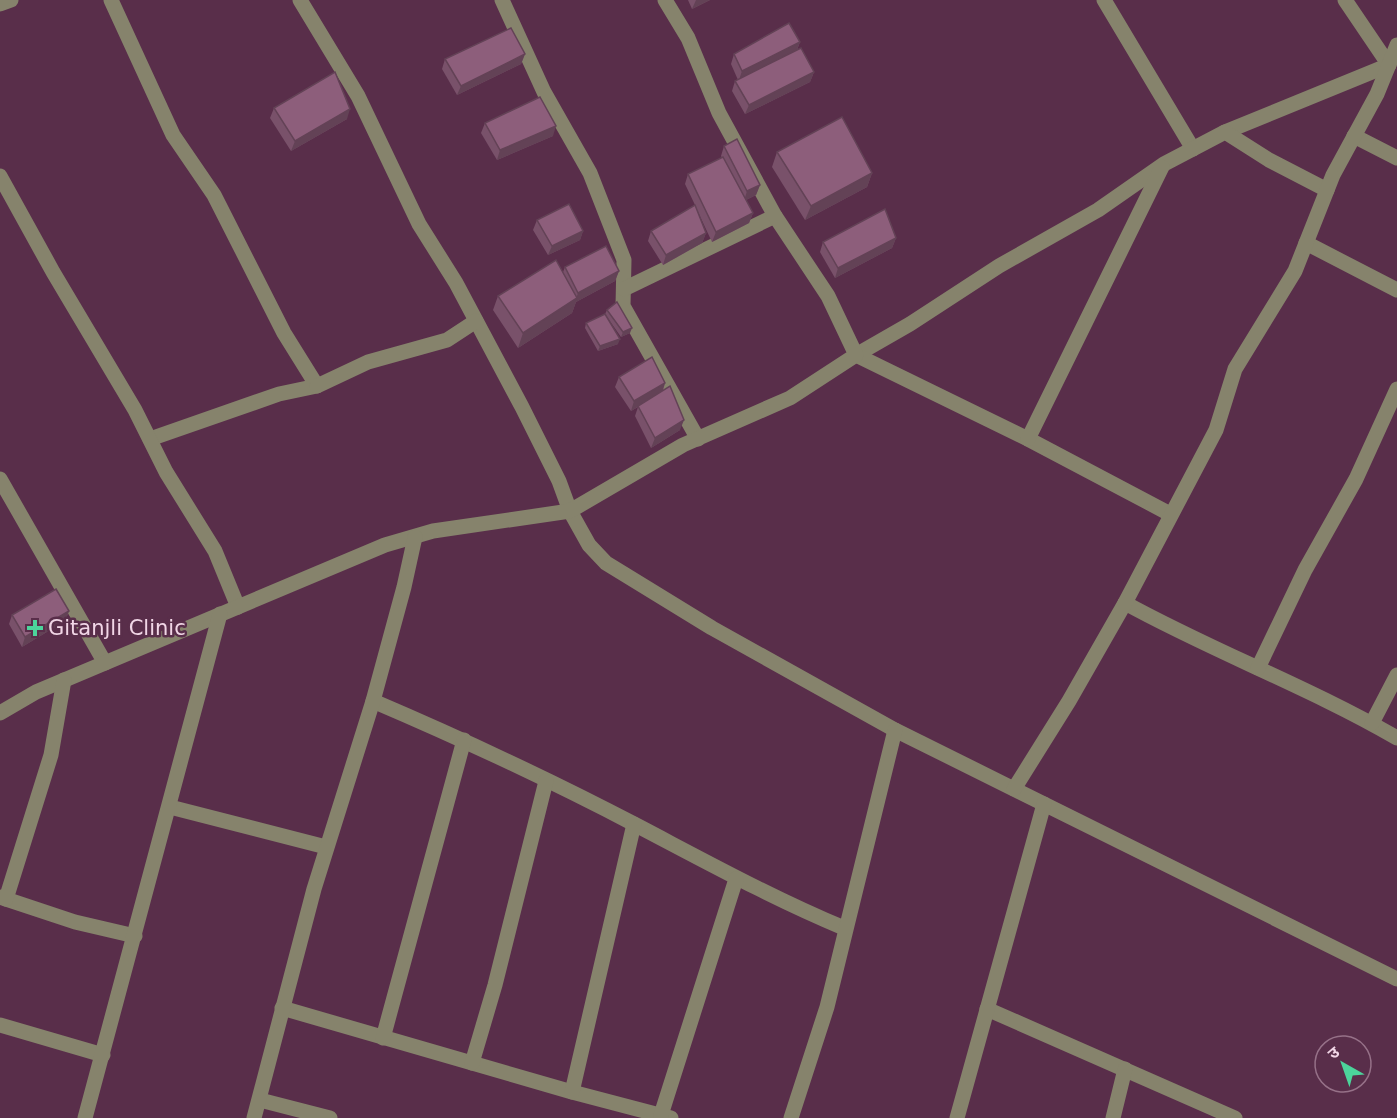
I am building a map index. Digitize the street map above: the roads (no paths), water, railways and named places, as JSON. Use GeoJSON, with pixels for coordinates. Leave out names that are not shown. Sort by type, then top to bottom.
{"type":"FeatureCollection","features":[{"type":"Feature","properties":{"kind":"street"},"geometry":{"type":"LineString","coordinates":[[0,4],[11,0]]}},
{"type":"Feature","properties":{"kind":"street"},"geometry":{"type":"LineString","coordinates":[[111,0],[173,135],[214,195],[284,333],[317,386]]}},
{"type":"Feature","properties":{"kind":"street"},"geometry":{"type":"LineString","coordinates":[[300,0],[358,96],[418,224],[456,283],[560,481],[570,511],[589,545],[606,563],[712,628],[895,730],[1397,979]]}},
{"type":"Feature","properties":{"kind":"street"},"geometry":{"type":"LineString","coordinates":[[502,0],[544,92],[590,173],[624,260],[623,306],[698,439]]}},
{"type":"Feature","properties":{"kind":"street"},"geometry":{"type":"LineString","coordinates":[[665,0],[688,38],[719,113],[775,216],[828,296],[856,354],[1028,438],[1170,514]]}},
{"type":"Feature","properties":{"kind":"street"},"geometry":{"type":"LineString","coordinates":[[1104,0],[1193,149]]}},
{"type":"Feature","properties":{"kind":"street"},"geometry":{"type":"LineString","coordinates":[[1345,0],[1389,65]]}},
{"type":"Feature","properties":{"kind":"street"},"geometry":{"type":"LineString","coordinates":[[1014,789],[1069,701],[1125,603],[1216,430],[1235,369],[1295,271],[1327,190],[1397,45]]}},
{"type":"Feature","properties":{"kind":"street"},"geometry":{"type":"LineString","coordinates":[[0,713],[36,692],[385,545],[433,531],[570,511],[698,439],[790,398],[856,354],[910,324],[999,266],[1098,210],[1164,164],[1225,132],[1389,65]]}},
{"type":"Feature","properties":{"kind":"street"},"geometry":{"type":"LineString","coordinates":[[1225,132],[1269,160],[1327,190]]}},
{"type":"Feature","properties":{"kind":"street"},"geometry":{"type":"LineString","coordinates":[[1354,136],[1397,158]]}},
{"type":"Feature","properties":{"kind":"street"},"geometry":{"type":"LineString","coordinates":[[1028,438],[1164,164]]}},
{"type":"Feature","properties":{"kind":"street"},"geometry":{"type":"LineString","coordinates":[[0,176],[150,439],[166,472],[215,550],[238,607]]}},
{"type":"Feature","properties":{"kind":"street"},"geometry":{"type":"LineString","coordinates":[[624,289],[775,216]]}},
{"type":"Feature","properties":{"kind":"street"},"geometry":{"type":"LineString","coordinates":[[1306,243],[1397,290]]}},
{"type":"Feature","properties":{"kind":"street"},"geometry":{"type":"LineString","coordinates":[[150,439],[279,394],[317,386],[368,362],[447,340],[476,321]]}},
{"type":"Feature","properties":{"kind":"street"},"geometry":{"type":"LineString","coordinates":[[1258,668],[1305,570],[1356,479],[1397,389]]}},
{"type":"Feature","properties":{"kind":"street"},"geometry":{"type":"LineString","coordinates":[[0,479],[105,663]]}},
{"type":"Feature","properties":{"kind":"street"},"geometry":{"type":"LineString","coordinates":[[254,1118],[326,847],[373,701],[405,587],[415,537]]}},
{"type":"Feature","properties":{"kind":"street"},"geometry":{"type":"LineString","coordinates":[[1125,603],[1172,629],[1372,723],[1397,738]]}},
{"type":"Feature","properties":{"kind":"street"},"geometry":{"type":"LineString","coordinates":[[85,1118],[220,614]]}},
{"type":"Feature","properties":{"kind":"street"},"geometry":{"type":"LineString","coordinates":[[1372,723],[1397,675]]}},
{"type":"Feature","properties":{"kind":"street"},"geometry":{"type":"LineString","coordinates":[[64,680],[51,755],[3,898],[75,922],[135,936]]}},
{"type":"Feature","properties":{"kind":"street"},"geometry":{"type":"LineString","coordinates":[[373,701],[464,740],[634,824],[736,879],[844,928]]}},
{"type":"Feature","properties":{"kind":"street"},"geometry":{"type":"LineString","coordinates":[[791,1118],[827,1007],[844,928],[895,730]]}},
{"type":"Feature","properties":{"kind":"street"},"geometry":{"type":"LineString","coordinates":[[382,1038],[464,740]]}},
{"type":"Feature","properties":{"kind":"street"},"geometry":{"type":"LineString","coordinates":[[472,1063],[495,985],[546,781]]}},
{"type":"Feature","properties":{"kind":"street"},"geometry":{"type":"LineString","coordinates":[[957,1118],[1044,804]]}},
{"type":"Feature","properties":{"kind":"street"},"geometry":{"type":"LineString","coordinates":[[170,807],[326,847]]}},
{"type":"Feature","properties":{"kind":"street"},"geometry":{"type":"LineString","coordinates":[[572,1092],[634,824]]}},
{"type":"Feature","properties":{"kind":"street"},"geometry":{"type":"LineString","coordinates":[[282,1008],[572,1092],[666,1116],[736,879]]}},
{"type":"Feature","properties":{"kind":"street"},"geometry":{"type":"LineString","coordinates":[[987,1008],[1235,1118]]}},
{"type":"Feature","properties":{"kind":"street"},"geometry":{"type":"LineString","coordinates":[[0,1025],[103,1055]]}},
{"type":"Feature","properties":{"kind":"street"},"geometry":{"type":"LineString","coordinates":[[1113,1118],[1125,1070]]}},
{"type":"Feature","properties":{"kind":"street"},"geometry":{"type":"LineString","coordinates":[[260,1100],[330,1118]]}},
{"type":"Feature","properties":{"kind":"place","name":"Gitanjli Clinic"},"geometry":{"type":"Point","coordinates":[35,628]}}]}
